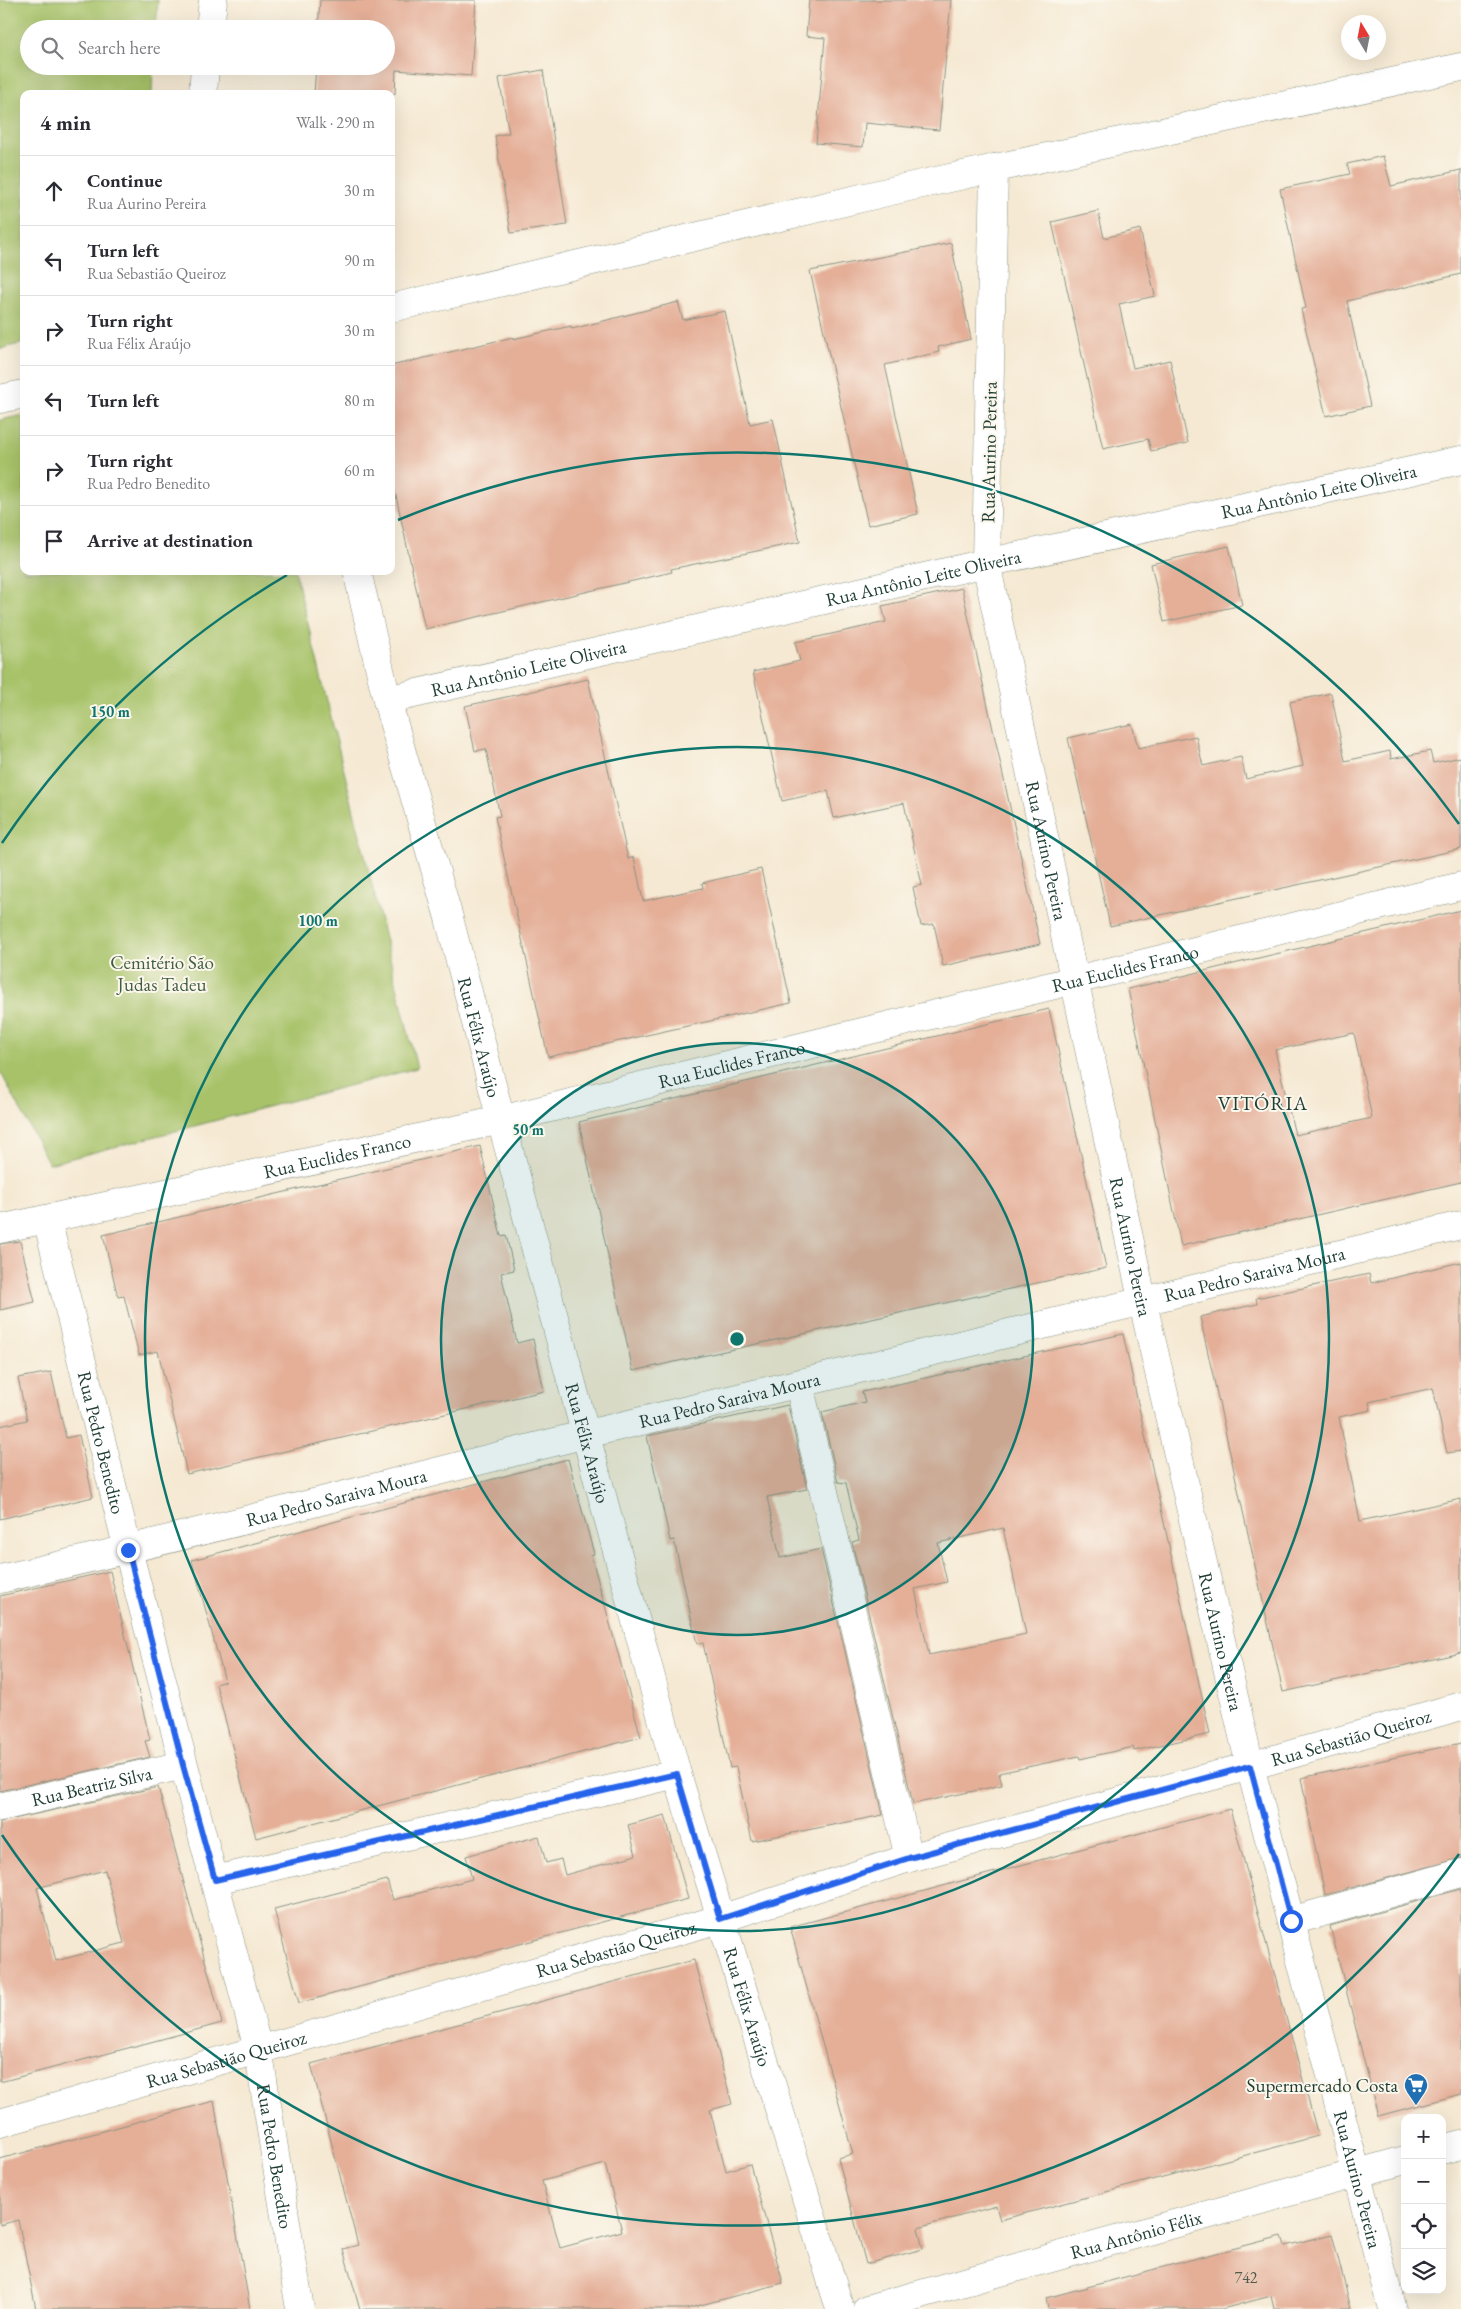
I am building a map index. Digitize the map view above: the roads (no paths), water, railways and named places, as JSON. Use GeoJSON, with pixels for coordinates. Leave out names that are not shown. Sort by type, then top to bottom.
{"type":"FeatureCollection","features":[{"type":"Feature","properties":{"kind":"street"},"geometry":{"type":"LineString","coordinates":[[211,20],[214,0]]}},
{"type":"Feature","properties":{"kind":"street"},"geometry":{"type":"LineString","coordinates":[[395,307],[994,168],[1461,67]]}},
{"type":"Feature","properties":{"kind":"street"},"geometry":{"type":"LineString","coordinates":[[203,90],[204,75]]}},
{"type":"Feature","properties":{"kind":"street","name":"Rua Aurino Pereira"},"geometry":{"type":"LineString","coordinates":[[994,168],[986,563],[1142,1299],[1250,1766],[1392,2309]]}},
{"type":"Feature","properties":{"kind":"street"},"geometry":{"type":"LineString","coordinates":[[0,399],[20,395]]}},
{"type":"Feature","properties":{"kind":"street","name":"Rua Antônio Leite Oliveira"},"geometry":{"type":"LineString","coordinates":[[387,700],[986,563],[1461,460]]}},
{"type":"Feature","properties":{"kind":"street","name":"Rua Félix Araújo"},"geometry":{"type":"LineString","coordinates":[[359,575],[387,700],[449,918],[501,1120],[677,1774],[840,2309]]}},
{"type":"Feature","properties":{"kind":"street","name":"Rua Euclides Franco"},"geometry":{"type":"LineString","coordinates":[[0,1229],[501,1120],[1461,886]]}},
{"type":"Feature","properties":{"kind":"street","name":"Rua Pedro Benedito"},"geometry":{"type":"LineString","coordinates":[[47,1218],[128,1550],[258,2049],[300,2309]]}},
{"type":"Feature","properties":{"kind":"street","name":"Rua Pedro Saraiva Moura"},"geometry":{"type":"LineString","coordinates":[[0,1579],[128,1550],[585,1435],[1142,1299],[1461,1225]]}},
{"type":"Feature","properties":{"kind":"street"},"geometry":{"type":"LineString","coordinates":[[799,1384],[909,1858]]}},
{"type":"Feature","properties":{"kind":"street","name":"Rua Sebastião Queiroz"},"geometry":{"type":"LineString","coordinates":[[0,2123],[720,1919],[909,1858],[1250,1766],[1461,1706]]}},
{"type":"Feature","properties":{"kind":"street","name":"Rua Beatriz Silva"},"geometry":{"type":"LineString","coordinates":[[0,1807],[183,1765]]}},
{"type":"Feature","properties":{"kind":"street"},"geometry":{"type":"LineString","coordinates":[[215,1880],[677,1774]]}},
{"type":"Feature","properties":{"kind":"street"},"geometry":{"type":"LineString","coordinates":[[1291,1921],[1461,1873]]}},
{"type":"Feature","properties":{"kind":"street"},"geometry":{"type":"LineString","coordinates":[[1446,2149],[1461,2145]]}},
{"type":"Feature","properties":{"kind":"street","name":"Rua Antônio Félix"},"geometry":{"type":"LineString","coordinates":[[868,2309],[1401,2161]]}},
{"type":"Feature","properties":{"kind":"place","name":"Supermercado Costa"},"geometry":{"type":"Point","coordinates":[1416,2106]}},
{"type":"Feature","properties":{"kind":"district","name":"VITÓRIA"},"geometry":{"type":"Point","coordinates":[1263,1103]}},
{"type":"Feature","properties":{"kind":"park label","name":"Cemitério São Judas Tadeu"},"geometry":{"type":"Point","coordinates":[162,973]}}]}
